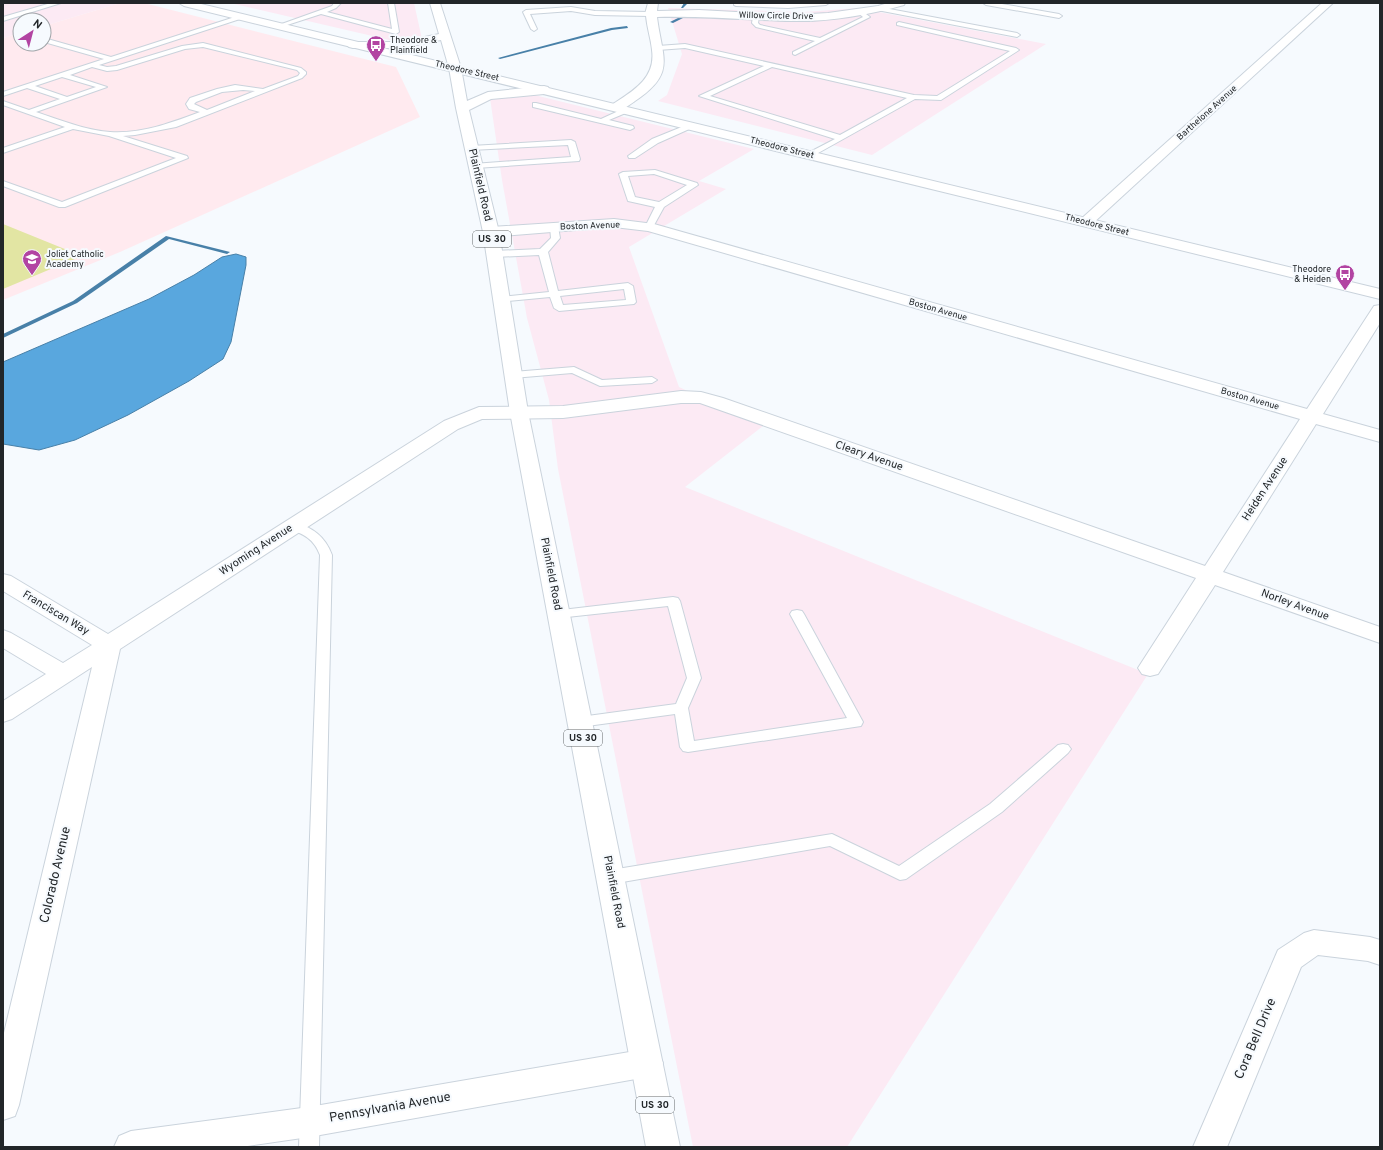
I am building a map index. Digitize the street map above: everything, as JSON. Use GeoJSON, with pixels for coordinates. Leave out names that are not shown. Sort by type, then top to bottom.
{"type":"FeatureCollection","features":[{"type":"Feature","properties":{"kind":"street","name":"Theodore Street"},"geometry":{"type":"LineString","coordinates":[[184,3],[621,108],[1380,294]]}},
{"type":"Feature","properties":{"kind":"street","name":"Plainfield Road"},"geometry":{"type":"LineString","coordinates":[[435,3],[455,68],[462,108],[491,232],[512,375],[663,1147]]}},
{"type":"Feature","properties":{"kind":"street","name":"Willow Circle Drive"},"geometry":{"type":"LineString","coordinates":[[652,8],[756,17],[828,16],[862,9],[877,9],[900,3]]}},
{"type":"Feature","properties":{"kind":"street","name":"Barthelone Avenue"},"geometry":{"type":"LineString","coordinates":[[1086,222],[1328,3]]}},
{"type":"Feature","properties":{"kind":"street"},"geometry":{"type":"LineString","coordinates":[[621,108],[644,90],[654,77],[659,60],[652,8]]}},
{"type":"Feature","properties":{"kind":"street"},"geometry":{"type":"LineString","coordinates":[[353,44],[401,45],[444,36]]}},
{"type":"Feature","properties":{"kind":"street"},"geometry":{"type":"LineString","coordinates":[[462,108],[488,96],[544,90]]}},
{"type":"Feature","properties":{"kind":"street","name":"Boston Avenue"},"geometry":{"type":"LineString","coordinates":[[491,232],[614,223],[649,227],[1380,436]]}},
{"type":"Feature","properties":{"kind":"street","name":"Heiden Avenue"},"geometry":{"type":"LineString","coordinates":[[1150,668],[1380,310]]}},
{"type":"Feature","properties":{"kind":"street","name":"Cleary Avenue"},"geometry":{"type":"LineString","coordinates":[[519,412],[563,412],[681,397],[701,398],[1210,575]]}},
{"type":"Feature","properties":{"kind":"street","name":"Wyoming Avenue"},"geometry":{"type":"LineString","coordinates":[[3,713],[451,425],[478,413],[519,412]]}},
{"type":"Feature","properties":{"kind":"street","name":"Norley Avenue"},"geometry":{"type":"LineString","coordinates":[[1210,575],[1380,635]]}},
{"type":"Feature","properties":{"kind":"street","name":"Franciscan Way"},"geometry":{"type":"LineString","coordinates":[[3,581],[109,645]]}},
{"type":"Feature","properties":{"kind":"street"},"geometry":{"type":"LineString","coordinates":[[3,638],[64,674]]}},
{"type":"Feature","properties":{"kind":"street","name":"Colorado Avenue"},"geometry":{"type":"LineString","coordinates":[[3,1105],[109,645]]}},
{"type":"Feature","properties":{"kind":"street","name":"Cora Bell Drive"},"geometry":{"type":"LineString","coordinates":[[1210,1147],[1289,959],[1314,942],[1370,949],[1380,953]]}},
{"type":"Feature","properties":{"kind":"street","name":"Pennsylvania Avenue"},"geometry":{"type":"LineString","coordinates":[[131,1147],[309,1135],[647,1063]]}},
{"type":"Feature","properties":{"kind":"lane"},"geometry":{"type":"LineString","coordinates":[[26,12],[58,3]]}},
{"type":"Feature","properties":{"kind":"lane"},"geometry":{"type":"LineString","coordinates":[[279,26],[334,7],[338,3]]}},
{"type":"Feature","properties":{"kind":"lane"},"geometry":{"type":"LineString","coordinates":[[321,12],[396,32],[391,3]]}},
{"type":"Feature","properties":{"kind":"lane"},"geometry":{"type":"LineString","coordinates":[[736,4],[788,6],[826,3]]}},
{"type":"Feature","properties":{"kind":"lane"},"geometry":{"type":"LineString","coordinates":[[986,3],[1059,16]]}},
{"type":"Feature","properties":{"kind":"lane"},"geometry":{"type":"LineString","coordinates":[[534,29],[526,12],[571,8],[595,13],[652,8]]}},
{"type":"Feature","properties":{"kind":"lane"},"geometry":{"type":"LineString","coordinates":[[795,53],[867,17],[862,9]]}},
{"type":"Feature","properties":{"kind":"lane"},"geometry":{"type":"LineString","coordinates":[[877,9],[1017,35]]}},
{"type":"Feature","properties":{"kind":"lane"},"geometry":{"type":"LineString","coordinates":[[3,13],[12,16]]}},
{"type":"Feature","properties":{"kind":"lane"},"geometry":{"type":"LineString","coordinates":[[3,19],[12,16]]}},
{"type":"Feature","properties":{"kind":"lane"},"geometry":{"type":"LineString","coordinates":[[3,94],[241,17]]}},
{"type":"Feature","properties":{"kind":"lane"},"geometry":{"type":"LineString","coordinates":[[756,17],[756,23],[758,26],[821,40]]}},
{"type":"Feature","properties":{"kind":"lane"},"geometry":{"type":"LineString","coordinates":[[658,48],[685,46],[914,97],[938,98],[1016,50],[898,24]]}},
{"type":"Feature","properties":{"kind":"lane"},"geometry":{"type":"LineString","coordinates":[[52,42],[111,59]]}},
{"type":"Feature","properties":{"kind":"lane"},"geometry":{"type":"LineString","coordinates":[[3,103],[90,132],[110,134],[135,133],[172,125],[300,77],[304,73],[299,69],[203,45],[184,47],[107,70],[91,65]]}},
{"type":"Feature","properties":{"kind":"lane"},"geometry":{"type":"LineString","coordinates":[[770,65],[702,96],[841,138]]}},
{"type":"Feature","properties":{"kind":"lane"},"geometry":{"type":"LineString","coordinates":[[29,112],[103,87],[63,75]]}},
{"type":"Feature","properties":{"kind":"lane"},"geometry":{"type":"LineString","coordinates":[[27,86],[68,99]]}},
{"type":"Feature","properties":{"kind":"lane"},"geometry":{"type":"LineString","coordinates":[[206,112],[192,107],[190,104],[193,100],[224,88],[235,86],[264,90]]}},
{"type":"Feature","properties":{"kind":"lane"},"geometry":{"type":"LineString","coordinates":[[811,155],[914,97]]}},
{"type":"Feature","properties":{"kind":"lane"},"geometry":{"type":"LineString","coordinates":[[536,105],[630,128]]}},
{"type":"Feature","properties":{"kind":"lane"},"geometry":{"type":"LineString","coordinates":[[602,121],[621,108]]}},
{"type":"Feature","properties":{"kind":"lane"},"geometry":{"type":"LineString","coordinates":[[632,156],[655,141],[692,126]]}},
{"type":"Feature","properties":{"kind":"lane"},"geometry":{"type":"LineString","coordinates":[[3,151],[72,127]]}},
{"type":"Feature","properties":{"kind":"lane"},"geometry":{"type":"LineString","coordinates":[[3,183],[62,206],[184,158],[110,134]]}},
{"type":"Feature","properties":{"kind":"lane"},"geometry":{"type":"LineString","coordinates":[[472,148],[571,142],[576,159],[476,166]]}},
{"type":"Feature","properties":{"kind":"lane"},"geometry":{"type":"LineString","coordinates":[[649,227],[660,205],[694,185],[655,172],[623,174],[631,199],[660,205]]}},
{"type":"Feature","properties":{"kind":"lane"},"geometry":{"type":"LineString","coordinates":[[494,254],[543,252],[556,238],[554,227]]}},
{"type":"Feature","properties":{"kind":"lane"},"geometry":{"type":"LineString","coordinates":[[501,300],[554,294],[628,286],[631,302],[559,308],[554,294],[543,252]]}},
{"type":"Feature","properties":{"kind":"lane"},"geometry":{"type":"LineString","coordinates":[[512,375],[574,370],[600,383],[652,380]]}},
{"type":"Feature","properties":{"kind":"lane"},"geometry":{"type":"LineString","coordinates":[[293,526],[310,532],[322,543],[326,555],[309,1135]]}},
{"type":"Feature","properties":{"kind":"lane"},"geometry":{"type":"LineString","coordinates":[[558,614],[673,601],[694,678],[681,708],[688,747],[856,722],[797,614]]}},
{"type":"Feature","properties":{"kind":"lane"},"geometry":{"type":"LineString","coordinates":[[580,722],[681,708]]}},
{"type":"Feature","properties":{"kind":"lane"},"geometry":{"type":"LineString","coordinates":[[610,877],[832,840],[900,874],[996,808],[1063,749]]}},
{"type":"Feature","properties":{"kind":"shaded area"},"geometry":{"type":"Polygon","coordinates":[[[3,3],[120,3],[52,24],[52,12],[12,12],[12,35],[3,38],[3,3]]]}},
{"type":"Feature","properties":{"kind":"shaded area"},"geometry":{"type":"Polygon","coordinates":[[[120,3],[144,3],[396,67],[420,117],[120,252],[3,300],[3,38],[12,35],[12,52],[52,52],[52,24],[120,3]]]}},
{"type":"Feature","properties":{"kind":"shaded area"},"geometry":{"type":"Polygon","coordinates":[[[230,3],[414,3],[424,48],[230,3]]]}},
{"type":"Feature","properties":{"kind":"shaded area"},"geometry":{"type":"Polygon","coordinates":[[[668,8],[804,12],[858,8],[1046,44],[872,155],[658,101],[667,95],[682,54],[668,8]]]}},
{"type":"Feature","properties":{"kind":"shaded area"},"geometry":{"type":"Polygon","coordinates":[[[510,89],[754,149],[699,181],[726,189],[629,247],[679,387],[763,426],[685,487],[1148,674],[847,1147],[693,1147],[558,469],[549,400],[527,318],[502,180],[490,98],[510,89]]]}},
{"type":"Feature","properties":{"kind":"green space"},"geometry":{"type":"Polygon","coordinates":[[[3,224],[82,256],[3,289],[3,224]]]}},
{"type":"Feature","properties":{"kind":"water"},"geometry":{"type":"Polygon","coordinates":[[[236,254],[246,257],[246,265],[231,342],[223,359],[189,381],[128,415],[75,440],[39,450],[3,444],[3,362],[149,299],[194,275],[222,257],[236,254]]]}},
{"type":"Feature","properties":{"kind":"waterway"},"geometry":{"type":"LineString","coordinates":[[682,7],[686,3]]}},
{"type":"Feature","properties":{"kind":"waterway"},"geometry":{"type":"LineString","coordinates":[[672,22],[685,16]]}},
{"type":"Feature","properties":{"kind":"waterway"},"geometry":{"type":"LineString","coordinates":[[500,58],[612,29],[627,27]]}},
{"type":"Feature","properties":{"kind":"waterway"},"geometry":{"type":"LineString","coordinates":[[3,336],[75,302],[168,237],[227,252]]}},
{"type":"Feature","properties":{"kind":"place","name":"Theodore & Plainfield"},"geometry":{"type":"Point","coordinates":[376,62]}},
{"type":"Feature","properties":{"kind":"place","name":"Joliet Catholic Academy"},"geometry":{"type":"Point","coordinates":[32,276]}},
{"type":"Feature","properties":{"kind":"place","name":"Theodore & Heiden"},"geometry":{"type":"Point","coordinates":[1345,291]}}]}
